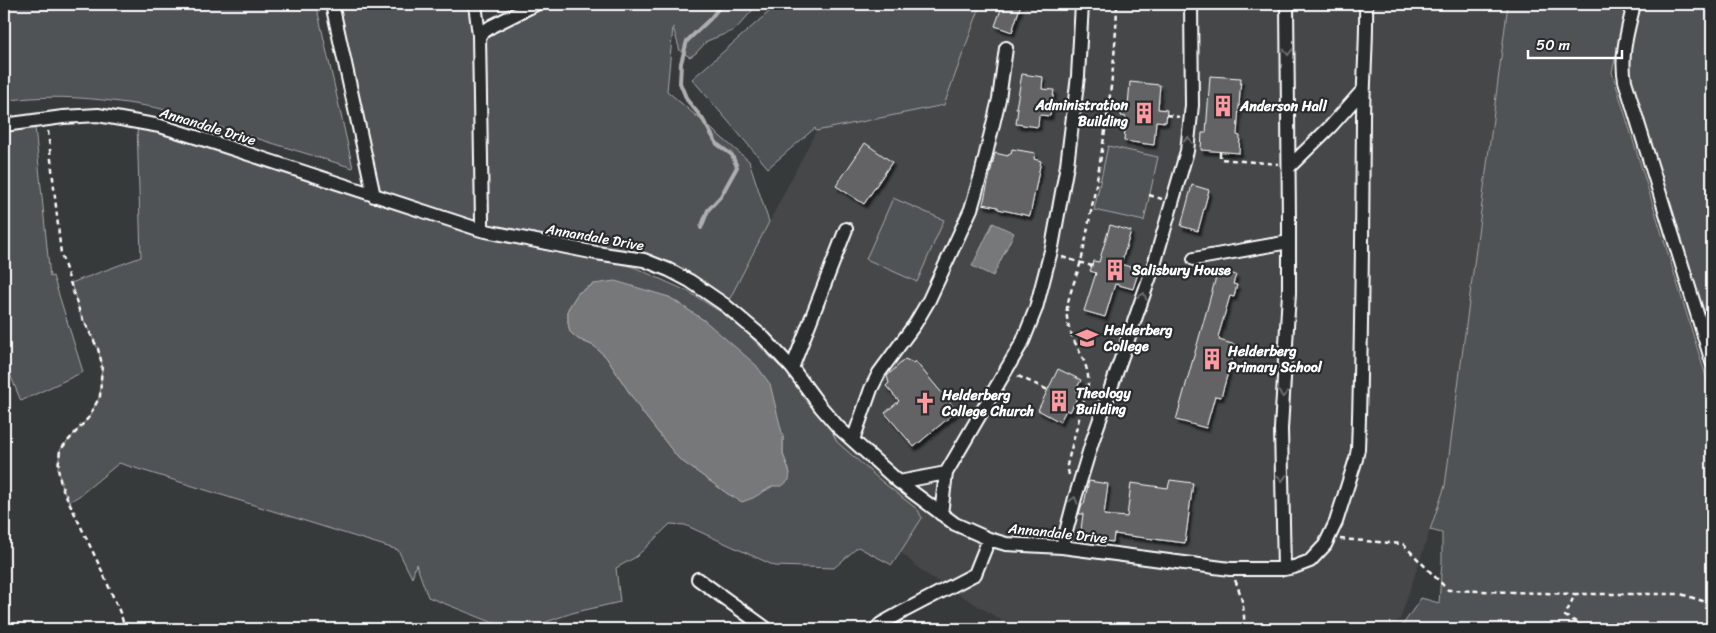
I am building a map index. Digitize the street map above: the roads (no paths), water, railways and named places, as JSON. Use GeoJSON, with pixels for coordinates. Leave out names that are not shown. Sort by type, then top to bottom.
{"type":"FeatureCollection","features":[{"type":"Feature","properties":{"kind":"street"},"geometry":{"type":"LineString","coordinates":[[332,4],[374,196]]}},
{"type":"Feature","properties":{"kind":"street"},"geometry":{"type":"LineString","coordinates":[[475,4],[479,35],[481,230]]}},
{"type":"Feature","properties":{"kind":"street"},"geometry":{"type":"LineString","coordinates":[[479,35],[492,26],[536,4]]}},
{"type":"Feature","properties":{"kind":"street"},"geometry":{"type":"LineString","coordinates":[[941,514],[946,473],[1023,341],[1036,308],[1057,225],[1075,105],[1082,4]]}},
{"type":"Feature","properties":{"kind":"street"},"geometry":{"type":"LineString","coordinates":[[1062,547],[1075,498],[1106,400],[1154,265],[1187,151],[1192,105],[1190,4]]}},
{"type":"Feature","properties":{"kind":"street"},"geometry":{"type":"LineString","coordinates":[[1284,570],[1281,429],[1289,293],[1287,4]]}},
{"type":"Feature","properties":{"kind":"street"},"geometry":{"type":"LineString","coordinates":[[1289,166],[1331,126],[1363,90],[1367,44],[1366,4]]}},
{"type":"Feature","properties":{"kind":"street"},"geometry":{"type":"LineString","coordinates":[[1634,4],[1623,51],[1625,81],[1712,362]]}},
{"type":"Feature","properties":{"kind":"street"},"geometry":{"type":"LineString","coordinates":[[853,440],[871,389],[879,373],[915,324],[929,300],[971,209],[999,99],[1006,48]]}},
{"type":"Feature","properties":{"kind":"street","name":"Annandale Drive"},"geometry":{"type":"LineString","coordinates":[[4,125],[98,115],[160,126],[481,230],[596,253],[644,260],[690,281],[725,305],[764,338],[792,368],[820,406],[853,440],[899,482],[955,524],[989,539],[1006,544],[1062,547],[1230,568],[1284,570],[1303,564],[1316,556],[1328,538],[1336,522],[1358,449],[1361,354],[1363,90]]}},
{"type":"Feature","properties":{"kind":"street"},"geometry":{"type":"LineString","coordinates":[[792,368],[846,229]]}},
{"type":"Feature","properties":{"kind":"street"},"geometry":{"type":"LineString","coordinates":[[1194,258],[1289,242]]}},
{"type":"Feature","properties":{"kind":"street"},"geometry":{"type":"LineString","coordinates":[[899,482],[946,473]]}},
{"type":"Feature","properties":{"kind":"street"},"geometry":{"type":"LineString","coordinates":[[876,629],[880,624],[975,574],[989,539]]}},
{"type":"Feature","properties":{"kind":"street"},"geometry":{"type":"LineString","coordinates":[[698,579],[767,629]]}},
{"type":"Feature","properties":{"kind":"waterway"},"geometry":{"type":"LineString","coordinates":[[701,228],[708,210],[721,196],[737,167],[732,155],[717,144],[702,118],[687,100],[680,83],[681,63],[687,41],[710,19],[722,4]]}},
{"type":"Feature","properties":{"kind":"place","name":"Anderson Hall"},"geometry":{"type":"Point","coordinates":[1223,106]}},
{"type":"Feature","properties":{"kind":"place","name":"Administration Building"},"geometry":{"type":"Point","coordinates":[1144,113]}},
{"type":"Feature","properties":{"kind":"place","name":"Salisbury House"},"geometry":{"type":"Point","coordinates":[1115,270]}},
{"type":"Feature","properties":{"kind":"place","name":"Helderberg College"},"geometry":{"type":"Point","coordinates":[1087,338]}},
{"type":"Feature","properties":{"kind":"place","name":"Helderberg Primary School"},"geometry":{"type":"Point","coordinates":[1212,359]}},
{"type":"Feature","properties":{"kind":"place","name":"Theology Building"},"geometry":{"type":"Point","coordinates":[1059,401]}},
{"type":"Feature","properties":{"kind":"place","name":"Helderberg College Church"},"geometry":{"type":"Point","coordinates":[925,403]}}]}
